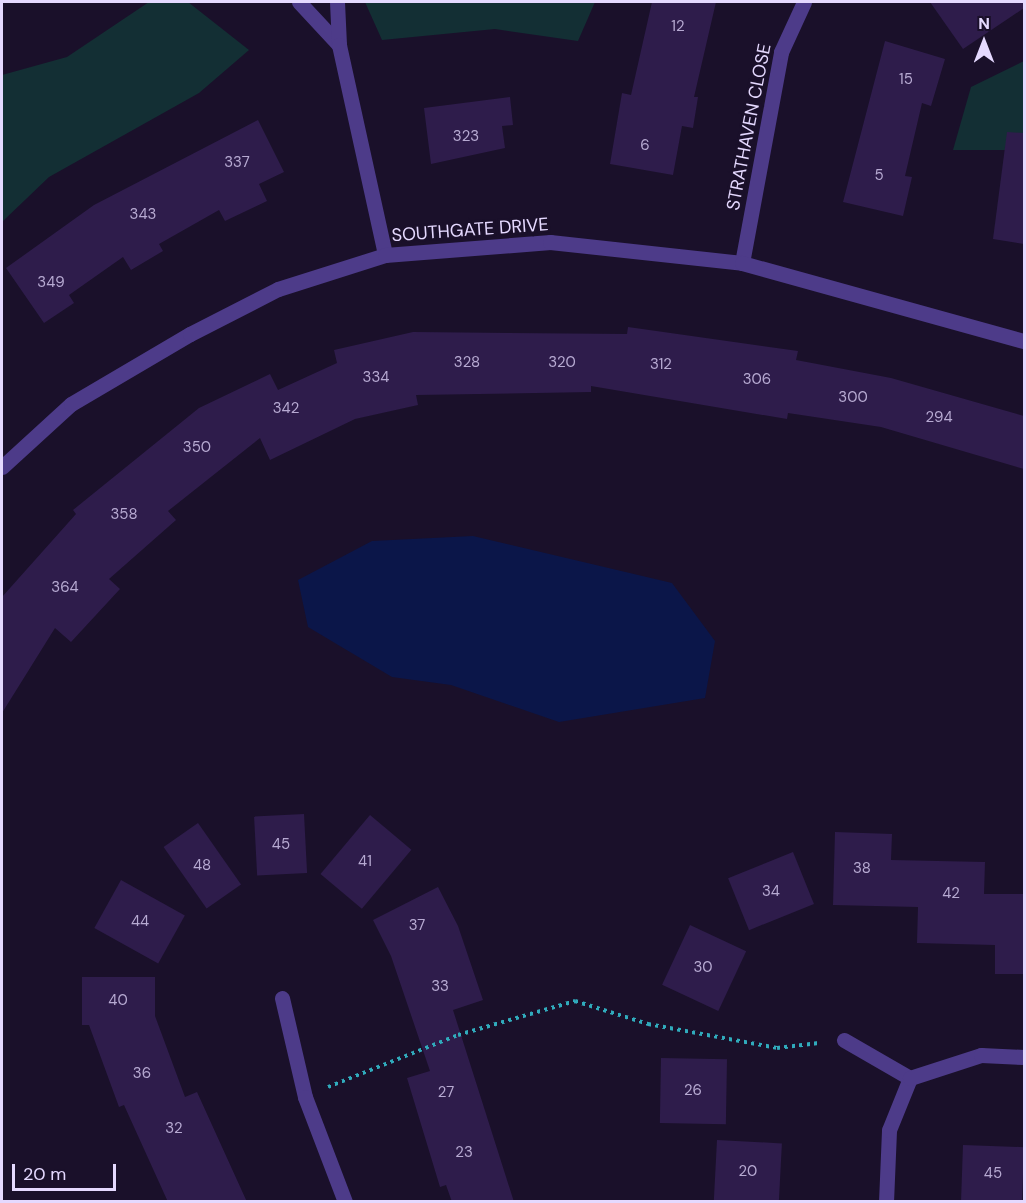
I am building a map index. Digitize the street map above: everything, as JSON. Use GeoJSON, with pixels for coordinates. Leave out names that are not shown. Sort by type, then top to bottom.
{"type":"FeatureCollection","features":[{"type":"Feature","properties":{"kind":"street"},"geometry":{"type":"LineString","coordinates":[[299,2],[339,45]]}},
{"type":"Feature","properties":{"kind":"street"},"geometry":{"type":"LineString","coordinates":[[337,2],[339,45],[385,255]]}},
{"type":"Feature","properties":{"kind":"street","name":"STRATHAVEN CLOSE"},"geometry":{"type":"LineString","coordinates":[[742,263],[781,52],[804,2]]}},
{"type":"Feature","properties":{"kind":"street","name":"SOUTHGATE DRIVE"},"geometry":{"type":"LineString","coordinates":[[2,467],[71,404],[190,334],[278,289],[385,255],[550,242],[742,263],[1024,341]]}},
{"type":"Feature","properties":{"kind":"street"},"geometry":{"type":"LineString","coordinates":[[282,998],[305,1097],[345,1202]]}},
{"type":"Feature","properties":{"kind":"street"},"geometry":{"type":"LineString","coordinates":[[844,1040],[910,1078],[981,1056],[1024,1057]]}},
{"type":"Feature","properties":{"kind":"street"},"geometry":{"type":"LineString","coordinates":[[886,1202],[889,1130],[910,1078]]}},
{"type":"Feature","properties":{"kind":"path"},"geometry":{"type":"LineString","coordinates":[[305,1097],[458,1035],[575,1001],[648,1023],[777,1048],[844,1040]]}},
{"type":"Feature","properties":{"kind":"green space"},"geometry":{"type":"Polygon","coordinates":[[[149,2],[188,2],[249,50],[199,93],[49,177],[2,222],[2,75],[67,57],[149,2]]]}},
{"type":"Feature","properties":{"kind":"green space"},"geometry":{"type":"Polygon","coordinates":[[[365,2],[595,2],[578,41],[495,29],[382,40],[365,2]]]}},
{"type":"Feature","properties":{"kind":"green space"},"geometry":{"type":"Polygon","coordinates":[[[1024,61],[1024,150],[953,150],[971,87],[1024,61]]]}},
{"type":"Feature","properties":{"kind":"shaded area"},"geometry":{"type":"Polygon","coordinates":[[[473,536],[672,583],[715,641],[705,698],[559,722],[451,685],[392,677],[308,627],[298,580],[372,541],[473,536]]]}},
{"type":"Feature","properties":{"kind":"building"},"geometry":{"type":"Polygon","coordinates":[[[652,2],[716,2],[694,97],[698,97],[693,128],[682,126],[673,175],[610,164],[622,93],[631,95],[652,2]]]}},
{"type":"Feature","properties":{"kind":"building"},"geometry":{"type":"Polygon","coordinates":[[[930,2],[1024,2],[1024,8],[963,49],[930,2]]]}},
{"type":"Feature","properties":{"kind":"building"},"geometry":{"type":"Polygon","coordinates":[[[885,41],[945,59],[931,106],[922,103],[905,176],[912,177],[903,216],[843,202],[885,41]]]}},
{"type":"Feature","properties":{"kind":"building"},"geometry":{"type":"Polygon","coordinates":[[[510,97],[513,125],[502,126],[505,148],[431,164],[424,108],[510,97]]]}},
{"type":"Feature","properties":{"kind":"building"},"geometry":{"type":"Polygon","coordinates":[[[258,120],[284,172],[259,184],[267,201],[225,221],[219,210],[159,244],[163,251],[131,270],[123,257],[69,295],[74,303],[44,323],[6,268],[94,205],[258,120]]]}},
{"type":"Feature","properties":{"kind":"building"},"geometry":{"type":"Polygon","coordinates":[[[1007,132],[1024,133],[1024,244],[993,239],[1007,132]]]}},
{"type":"Feature","properties":{"kind":"building"},"geometry":{"type":"Polygon","coordinates":[[[628,327],[798,351],[796,360],[891,378],[1024,416],[1024,469],[881,427],[788,413],[787,419],[591,386],[591,392],[416,395],[418,405],[355,419],[270,460],[260,438],[168,511],[176,520],[109,579],[120,589],[71,642],[55,628],[2,713],[2,597],[76,514],[73,510],[199,408],[270,374],[278,390],[337,363],[334,350],[413,332],[627,334],[628,327]]]}},
{"type":"Feature","properties":{"kind":"building"},"geometry":{"type":"Polygon","coordinates":[[[304,814],[307,873],[257,876],[254,817],[304,814]]]}},
{"type":"Feature","properties":{"kind":"building"},"geometry":{"type":"Polygon","coordinates":[[[370,815],[411,850],[362,909],[321,874],[370,815]]]}},
{"type":"Feature","properties":{"kind":"building"},"geometry":{"type":"Polygon","coordinates":[[[198,823],[241,884],[207,909],[164,847],[198,823]]]}},
{"type":"Feature","properties":{"kind":"building"},"geometry":{"type":"Polygon","coordinates":[[[835,832],[892,834],[891,860],[985,862],[984,894],[1024,894],[1024,974],[995,974],[995,945],[917,943],[918,907],[833,905],[835,832]]]}},
{"type":"Feature","properties":{"kind":"building"},"geometry":{"type":"Polygon","coordinates":[[[793,852],[814,904],[749,930],[728,878],[793,852]]]}},
{"type":"Feature","properties":{"kind":"building"},"geometry":{"type":"Polygon","coordinates":[[[121,880],[185,915],[158,963],[94,928],[121,880]]]}},
{"type":"Feature","properties":{"kind":"building"},"geometry":{"type":"Polygon","coordinates":[[[438,887],[458,926],[483,1000],[453,1010],[514,1202],[452,1202],[446,1185],[440,1187],[407,1078],[430,1071],[391,956],[373,920],[438,887]]]}},
{"type":"Feature","properties":{"kind":"building"},"geometry":{"type":"Polygon","coordinates":[[[690,925],[746,951],[718,1011],[662,985],[690,925]]]}},
{"type":"Feature","properties":{"kind":"building"},"geometry":{"type":"Polygon","coordinates":[[[82,977],[155,977],[155,1016],[185,1097],[197,1092],[247,1202],[168,1202],[124,1105],[119,1107],[89,1025],[82,1025],[82,977]]]}},
{"type":"Feature","properties":{"kind":"building"},"geometry":{"type":"Polygon","coordinates":[[[661,1058],[727,1059],[726,1124],[660,1123],[661,1058]]]}},
{"type":"Feature","properties":{"kind":"building"},"geometry":{"type":"Polygon","coordinates":[[[717,1140],[782,1143],[779,1202],[714,1202],[717,1140]]]}},
{"type":"Feature","properties":{"kind":"building"},"geometry":{"type":"Polygon","coordinates":[[[963,1145],[1024,1147],[1022,1202],[961,1202],[963,1145]]]}}]}
